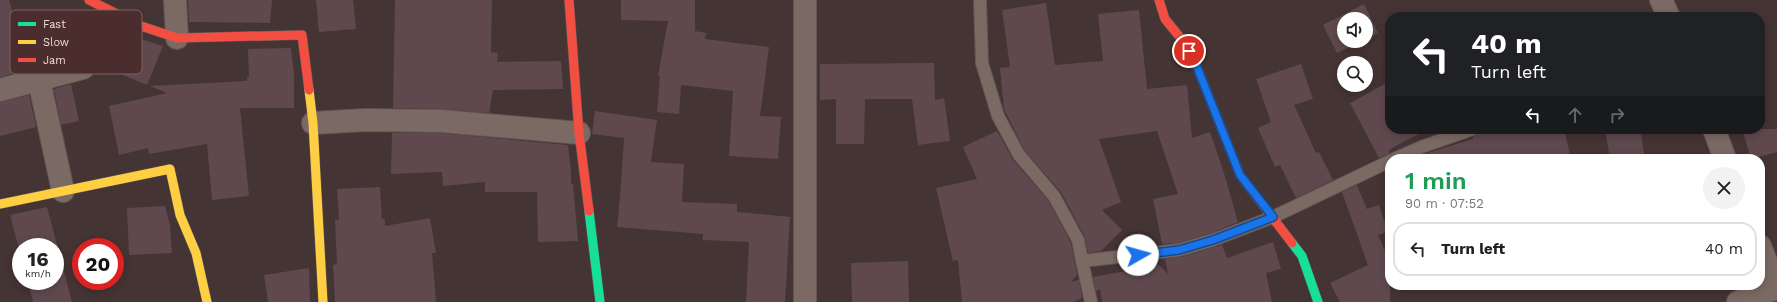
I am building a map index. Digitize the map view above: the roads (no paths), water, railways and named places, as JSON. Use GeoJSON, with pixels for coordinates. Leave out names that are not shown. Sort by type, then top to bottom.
{"type":"FeatureCollection","features":[{"type":"Feature","properties":{"kind":"street"},"geometry":{"type":"LineString","coordinates":[[89,0],[109,10]]}},
{"type":"Feature","properties":{"kind":"street"},"geometry":{"type":"LineString","coordinates":[[175,0],[177,38]]}},
{"type":"Feature","properties":{"kind":"street"},"geometry":{"type":"LineString","coordinates":[[569,0],[579,133],[600,302]]}},
{"type":"Feature","properties":{"kind":"street"},"geometry":{"type":"LineString","coordinates":[[804,0],[805,302]]}},
{"type":"Feature","properties":{"kind":"street"},"geometry":{"type":"LineString","coordinates":[[1160,0],[1165,19],[1183,41],[1195,62],[1240,175],[1302,256],[1318,302]]}},
{"type":"Feature","properties":{"kind":"street"},"geometry":{"type":"LineString","coordinates":[[1661,0],[1667,12]]}},
{"type":"Feature","properties":{"kind":"street"},"geometry":{"type":"LineString","coordinates":[[142,26],[177,38],[302,35],[313,122],[323,302]]}},
{"type":"Feature","properties":{"kind":"street"},"geometry":{"type":"LineString","coordinates":[[0,90],[61,74]]}},
{"type":"Feature","properties":{"kind":"street"},"geometry":{"type":"LineString","coordinates":[[39,80],[63,191]]}},
{"type":"Feature","properties":{"kind":"street"},"geometry":{"type":"LineString","coordinates":[[313,122],[366,120],[441,121],[579,133]]}},
{"type":"Feature","properties":{"kind":"street"},"geometry":{"type":"LineString","coordinates":[[1716,134],[1724,154]]}},
{"type":"Feature","properties":{"kind":"street"},"geometry":{"type":"LineString","coordinates":[[0,204],[170,169],[180,215],[196,253],[207,302]]}},
{"type":"Feature","properties":{"kind":"street"},"geometry":{"type":"LineString","coordinates":[[1738,302],[1777,288],[1765,258]]}},
{"type":"Feature","properties":{"kind":"lane"},"geometry":{"type":"LineString","coordinates":[[980,0],[982,63],[998,116],[1019,155],[1058,201],[1078,240],[1091,302]]}},
{"type":"Feature","properties":{"kind":"lane"},"geometry":{"type":"LineString","coordinates":[[1406,154],[1459,134]]}},
{"type":"Feature","properties":{"kind":"lane"},"geometry":{"type":"LineString","coordinates":[[1082,261],[1179,250],[1213,240],[1273,217],[1385,163]]}}]}
